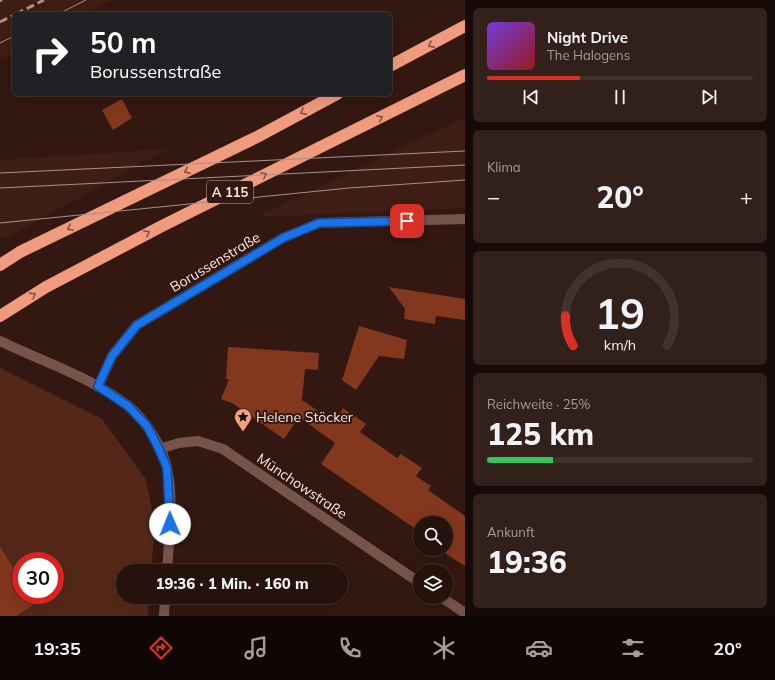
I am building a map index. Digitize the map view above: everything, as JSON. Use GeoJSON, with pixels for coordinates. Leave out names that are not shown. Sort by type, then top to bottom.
{"type":"FeatureCollection","features":[{"type":"Feature","properties":{"kind":"highway"},"geometry":{"type":"LineString","coordinates":[[392,65],[465,26]]}},
{"type":"Feature","properties":{"kind":"highway","name":"A 115"},"geometry":{"type":"LineString","coordinates":[[0,316],[46,287],[162,226],[465,76]]}},
{"type":"Feature","properties":{"kind":"highway","name":"A 115"},"geometry":{"type":"LineString","coordinates":[[0,264],[20,252],[257,136],[333,96]]}},
{"type":"Feature","properties":{"kind":"street","name":"Borussenstraße"},"geometry":{"type":"LineString","coordinates":[[98,386],[112,356],[137,325],[283,238],[319,223],[465,220]]}},
{"type":"Feature","properties":{"kind":"street"},"geometry":{"type":"LineString","coordinates":[[0,341],[98,386],[128,406],[147,426],[167,468],[170,524],[167,564]]}},
{"type":"Feature","properties":{"kind":"street","name":"Münchowstraße"},"geometry":{"type":"LineString","coordinates":[[159,449],[198,441],[223,449],[413,578]]}},
{"type":"Feature","properties":{"kind":"street"},"geometry":{"type":"LineString","coordinates":[[164,616],[165,604]]}},
{"type":"Feature","properties":{"kind":"street"},"geometry":{"type":"LineString","coordinates":[[452,604],[465,613]]}},
{"type":"Feature","properties":{"kind":"shaded area"},"geometry":{"type":"Polygon","coordinates":[[[0,0],[112,0],[89,12],[12,12],[12,53],[0,59],[0,0]]]}},
{"type":"Feature","properties":{"kind":"shaded area"},"geometry":{"type":"Polygon","coordinates":[[[465,117],[465,208],[257,217],[465,117]]]}},
{"type":"Feature","properties":{"kind":"shaded area"},"geometry":{"type":"Polygon","coordinates":[[[168,149],[8,237],[0,238],[0,160],[168,149]]]}},
{"type":"Feature","properties":{"kind":"shaded area"},"geometry":{"type":"Polygon","coordinates":[[[0,368],[102,419],[146,480],[155,525],[152,564],[116,564],[116,604],[149,604],[148,616],[0,616],[0,368]]]}},
{"type":"Feature","properties":{"kind":"building"},"geometry":{"type":"Polygon","coordinates":[[[122,99],[132,118],[113,130],[102,110],[122,99]]]}},
{"type":"Feature","properties":{"kind":"building"},"geometry":{"type":"Polygon","coordinates":[[[389,287],[465,299],[465,320],[436,316],[435,324],[404,319],[405,309],[389,287]]]}},
{"type":"Feature","properties":{"kind":"building"},"geometry":{"type":"Polygon","coordinates":[[[359,326],[407,340],[404,359],[379,356],[356,390],[342,380],[359,326]]]}},
{"type":"Feature","properties":{"kind":"building"},"geometry":{"type":"Polygon","coordinates":[[[228,347],[319,353],[318,370],[305,369],[302,400],[334,422],[343,408],[366,424],[360,432],[397,458],[401,454],[422,468],[416,476],[431,486],[428,490],[465,516],[465,566],[449,556],[453,556],[453,516],[413,516],[413,527],[321,464],[335,443],[299,417],[284,439],[232,403],[221,399],[229,379],[226,379],[228,347]]]}},
{"type":"Feature","properties":{"kind":"building"},"geometry":{"type":"Polygon","coordinates":[[[0,547],[12,566],[12,604],[35,604],[16,616],[0,616],[0,547]]]}},
{"type":"Feature","properties":{"kind":"tram line"},"geometry":{"type":"LineString","coordinates":[[62,12],[86,0]]}},
{"type":"Feature","properties":{"kind":"tram line"},"geometry":{"type":"LineString","coordinates":[[0,43],[12,37]]}},
{"type":"Feature","properties":{"kind":"tram line"},"geometry":{"type":"LineString","coordinates":[[0,173],[465,151]]}},
{"type":"Feature","properties":{"kind":"tram line"},"geometry":{"type":"LineString","coordinates":[[0,188],[465,165]]}},
{"type":"Feature","properties":{"kind":"tram line"},"geometry":{"type":"LineString","coordinates":[[0,223],[349,188],[465,180]]}},
{"type":"Feature","properties":{"kind":"railway"},"geometry":{"type":"LineString","coordinates":[[20,12],[44,0]]}},
{"type":"Feature","properties":{"kind":"railway"},"geometry":{"type":"LineString","coordinates":[[0,22],[12,16]]}},
{"type":"Feature","properties":{"kind":"place","name":"Helene Stöcker"},"geometry":{"type":"Point","coordinates":[243,432]}},
{"type":"Feature","properties":{"kind":"route"},"geometry":{"type":"LineString","coordinates":[[170,524],[167,468],[159,449],[147,426],[128,406],[98,386],[112,356],[137,325],[283,238],[319,223],[407,221]]}}]}
